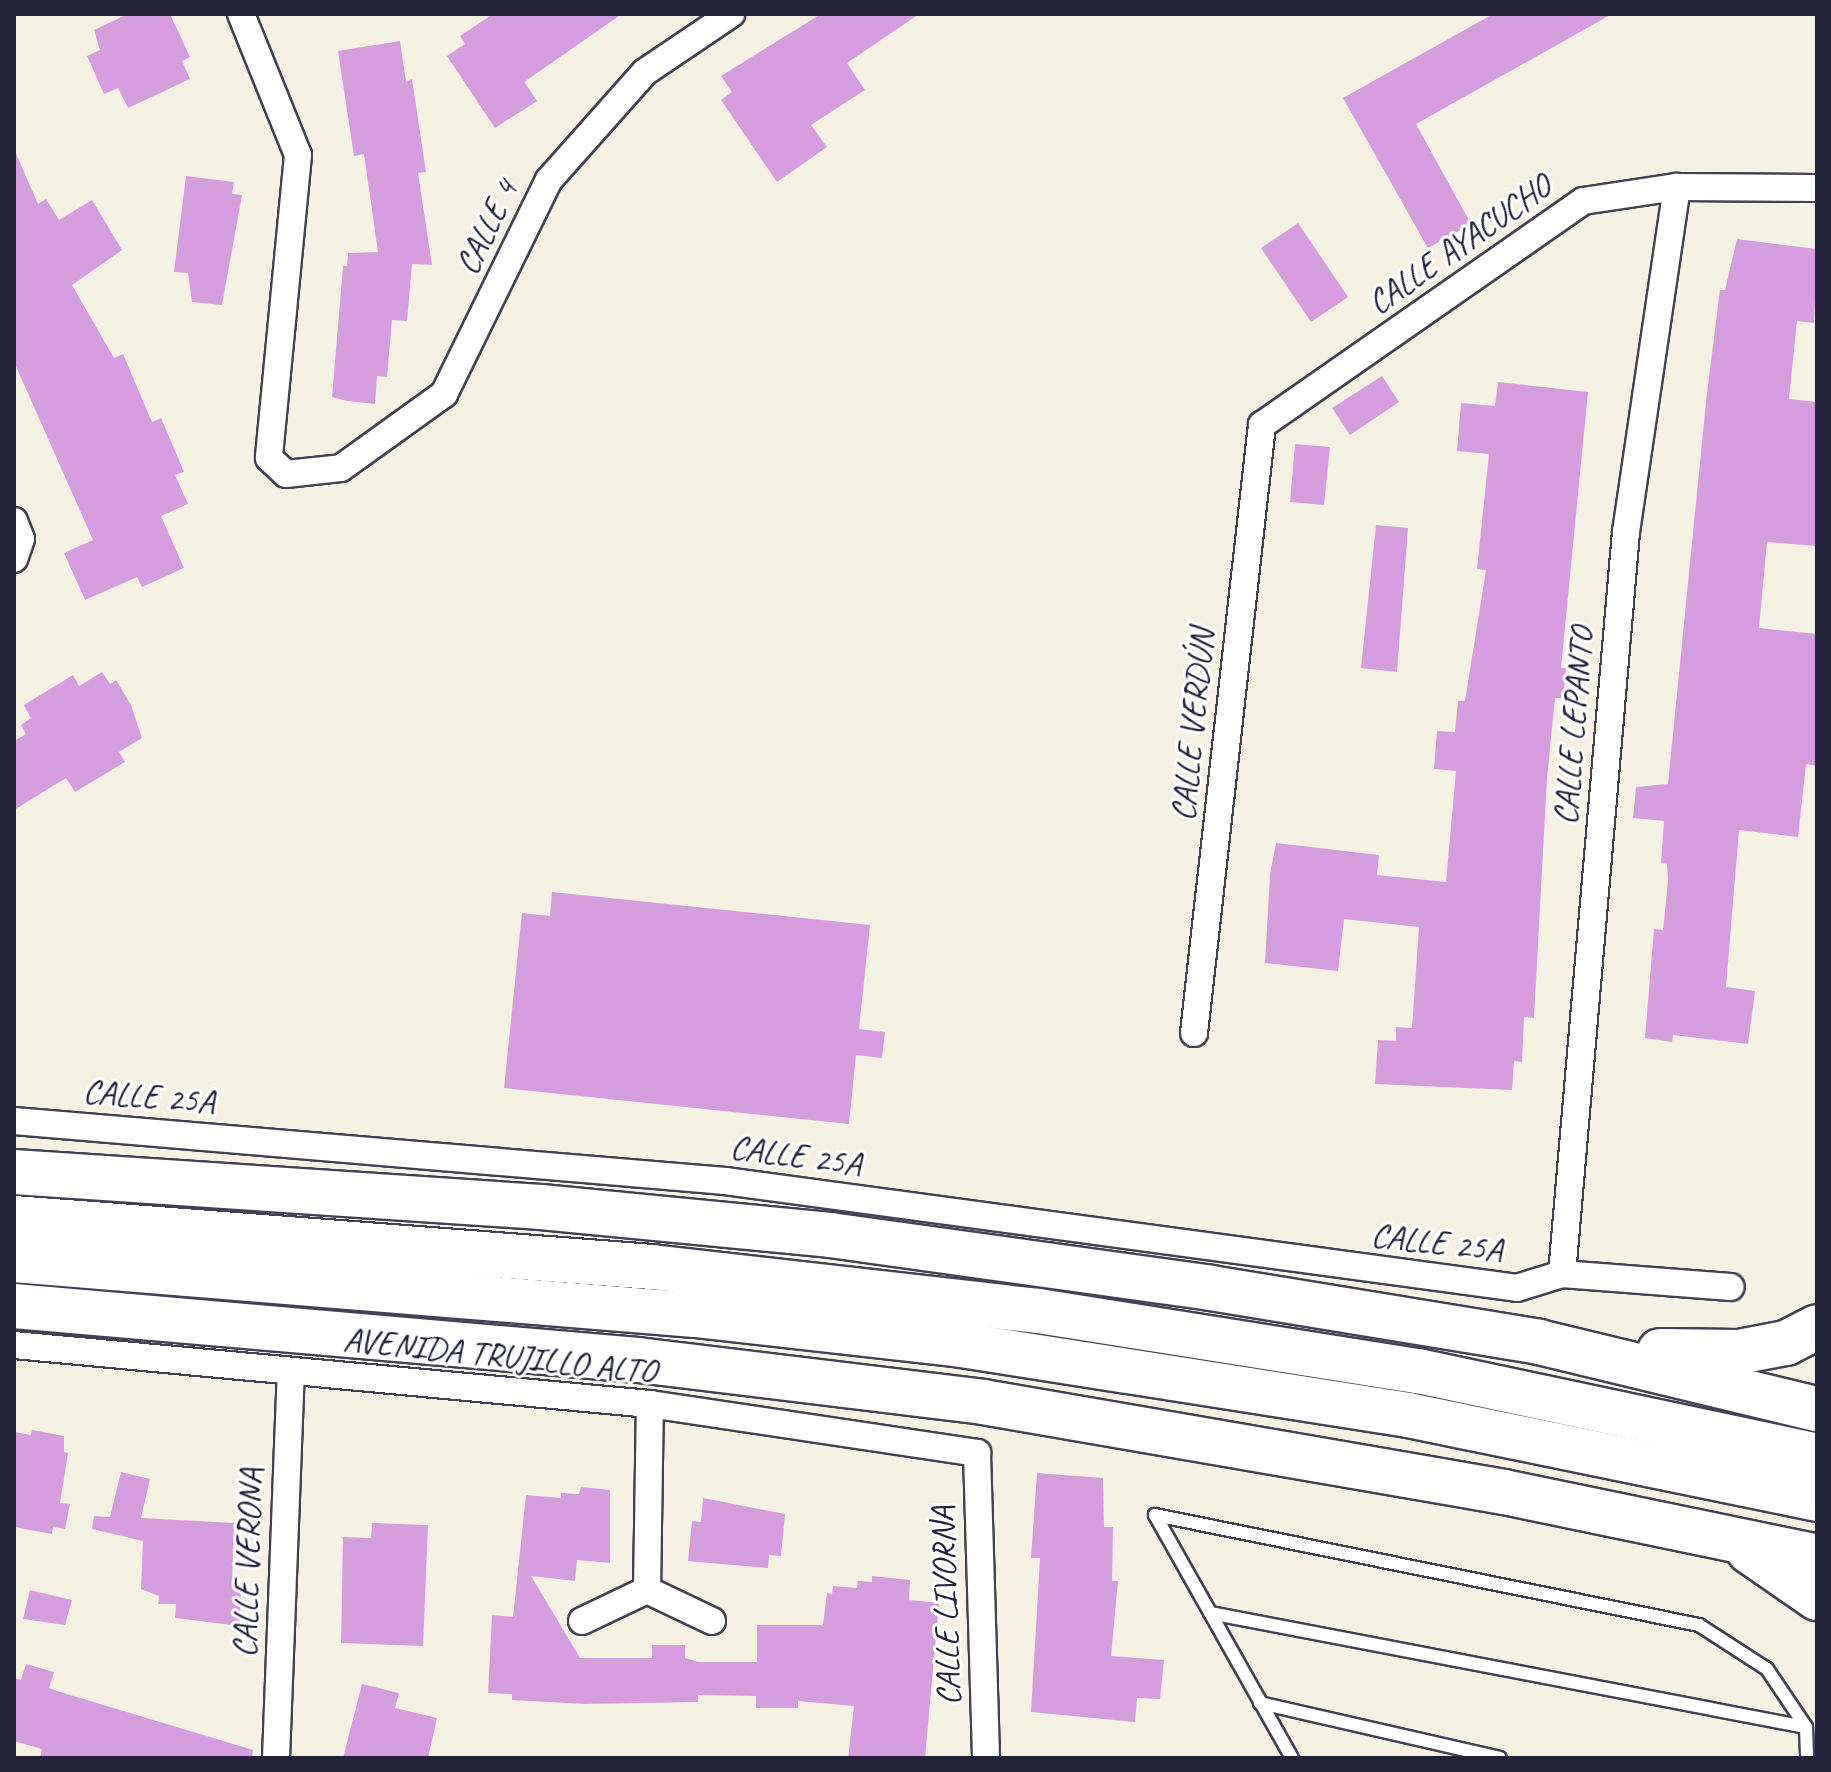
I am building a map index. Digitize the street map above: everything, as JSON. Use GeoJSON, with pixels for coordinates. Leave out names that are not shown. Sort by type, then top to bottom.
{"type":"FeatureCollection","features":[{"type":"Feature","properties":{"kind":"highway"},"geometry":{"type":"LineString","coordinates":[[14,1172],[541,1207],[830,1235],[1211,1288],[1539,1342],[1817,1409]]}},
{"type":"Feature","properties":{"kind":"highway"},"geometry":{"type":"LineString","coordinates":[[14,1218],[636,1266],[1038,1311],[1418,1371],[1817,1456]]}},
{"type":"Feature","properties":{"kind":"highway"},"geometry":{"type":"LineString","coordinates":[[14,1260],[664,1312],[955,1344],[1393,1412],[1817,1499]]}},
{"type":"Feature","properties":{"kind":"highway"},"geometry":{"type":"LineString","coordinates":[[14,1306],[638,1360],[983,1402],[1504,1492],[1737,1543],[1817,1557]]}},
{"type":"Feature","properties":{"kind":"highway"},"geometry":{"type":"LineString","coordinates":[[1539,1342],[1701,1355],[1786,1343],[1817,1327]]}},
{"type":"Feature","properties":{"kind":"highway"},"geometry":{"type":"LineString","coordinates":[[1737,1543],[1817,1598]]}},
{"type":"Feature","properties":{"kind":"street","name":"CALLE 4"},"geometry":{"type":"LineString","coordinates":[[241,14],[298,155],[269,458],[286,474],[341,468],[444,394],[549,180],[645,72],[731,14]]}},
{"type":"Feature","properties":{"kind":"street","name":"CALLE AYACUCHO"},"geometry":{"type":"LineString","coordinates":[[1262,425],[1583,201],[1677,187],[1817,188]]}},
{"type":"Feature","properties":{"kind":"street","name":"CALLE LEPANTO"},"geometry":{"type":"LineString","coordinates":[[1562,1274],[1626,532],[1677,187]]}},
{"type":"Feature","properties":{"kind":"street","name":"CALLE VERDÚN"},"geometry":{"type":"LineString","coordinates":[[1194,1033],[1262,425]]}},
{"type":"Feature","properties":{"kind":"street"},"geometry":{"type":"LineString","coordinates":[[14,521],[21,539],[14,559]]}},
{"type":"Feature","properties":{"kind":"street","name":"CALLE 25A"},"geometry":{"type":"LineString","coordinates":[[14,1121],[725,1181],[1517,1288],[1562,1274]]}},
{"type":"Feature","properties":{"kind":"street"},"geometry":{"type":"LineString","coordinates":[[1562,1274],[1730,1287]]}},
{"type":"Feature","properties":{"kind":"street","name":"AVENIDA TRUJILLO ALTO"},"geometry":{"type":"LineString","coordinates":[[14,1345],[650,1404],[977,1453]]}},
{"type":"Feature","properties":{"kind":"street","name":"CALLE VERONA"},"geometry":{"type":"LineString","coordinates":[[276,1758],[291,1371]]}},
{"type":"Feature","properties":{"kind":"street"},"geometry":{"type":"LineString","coordinates":[[647,1590],[650,1404]]}},
{"type":"Feature","properties":{"kind":"street","name":"CALLE LIVORNA"},"geometry":{"type":"LineString","coordinates":[[977,1453],[986,1758]]}},
{"type":"Feature","properties":{"kind":"street"},"geometry":{"type":"LineString","coordinates":[[647,1590],[712,1621]]}},
{"type":"Feature","properties":{"kind":"street"},"geometry":{"type":"LineString","coordinates":[[582,1621],[647,1590]]}},
{"type":"Feature","properties":{"kind":"lane"},"geometry":{"type":"LineString","coordinates":[[1292,1758],[1155,1515],[1699,1625],[1767,1669],[1806,1727],[1807,1758]]}},
{"type":"Feature","properties":{"kind":"lane"},"geometry":{"type":"LineString","coordinates":[[1210,1613],[1806,1727]]}},
{"type":"Feature","properties":{"kind":"lane"},"geometry":{"type":"LineString","coordinates":[[1260,1703],[1500,1758]]}},
{"type":"Feature","properties":{"kind":"building"},"geometry":{"type":"Polygon","coordinates":[[[128,14],[170,14],[190,57],[182,61],[190,79],[128,108],[118,88],[104,94],[87,56],[100,50],[94,30],[128,14]]]}},
{"type":"Feature","properties":{"kind":"building"},"geometry":{"type":"Polygon","coordinates":[[[493,14],[622,14],[524,82],[537,101],[495,128],[447,56],[465,44],[460,36],[493,14]]]}},
{"type":"Feature","properties":{"kind":"building"},"geometry":{"type":"Polygon","coordinates":[[[821,14],[919,14],[847,63],[865,90],[811,125],[827,147],[777,182],[721,100],[732,92],[721,76],[821,14]]]}},
{"type":"Feature","properties":{"kind":"building"},"geometry":{"type":"Polygon","coordinates":[[[1493,14],[1612,14],[1416,124],[1471,224],[1428,248],[1343,98],[1493,14]]]}},
{"type":"Feature","properties":{"kind":"building"},"geometry":{"type":"Polygon","coordinates":[[[400,41],[406,82],[412,79],[426,172],[418,173],[432,265],[412,264],[407,321],[392,320],[387,377],[377,376],[375,404],[347,401],[332,397],[343,266],[347,266],[348,253],[378,252],[364,154],[354,156],[338,51],[400,41]]]}},
{"type":"Feature","properties":{"kind":"building"},"geometry":{"type":"Polygon","coordinates":[[[14,149],[38,204],[46,199],[59,220],[92,200],[122,250],[72,285],[114,358],[123,354],[152,422],[161,418],[184,472],[175,475],[188,504],[161,516],[184,568],[142,587],[137,577],[85,600],[64,553],[93,540],[14,362],[14,149]]]}},
{"type":"Feature","properties":{"kind":"building"},"geometry":{"type":"Polygon","coordinates":[[[186,176],[234,182],[232,194],[242,195],[222,305],[192,302],[188,273],[174,272],[186,176]]]}},
{"type":"Feature","properties":{"kind":"building"},"geometry":{"type":"Polygon","coordinates":[[[1298,223],[1348,297],[1311,322],[1261,248],[1298,223]]]}},
{"type":"Feature","properties":{"kind":"building"},"geometry":{"type":"Polygon","coordinates":[[[1737,239],[1817,249],[1814,323],[1797,321],[1789,399],[1817,402],[1817,546],[1767,542],[1759,628],[1817,634],[1817,766],[1806,764],[1798,837],[1739,830],[1726,987],[1755,991],[1748,1044],[1673,1035],[1672,1042],[1645,1038],[1654,929],[1663,930],[1668,881],[1667,864],[1661,863],[1664,821],[1633,818],[1636,787],[1668,784],[1720,290],[1725,290],[1737,239]]]}},
{"type":"Feature","properties":{"kind":"building"},"geometry":{"type":"Polygon","coordinates":[[[1382,376],[1399,402],[1350,435],[1332,408],[1382,376]]]}},
{"type":"Feature","properties":{"kind":"building"},"geometry":{"type":"Polygon","coordinates":[[[1498,382],[1588,392],[1561,668],[1566,668],[1563,698],[1555,698],[1547,778],[1534,1018],[1524,1017],[1522,1062],[1514,1061],[1512,1090],[1375,1084],[1378,1040],[1396,1041],[1396,1027],[1412,1028],[1419,927],[1344,919],[1338,971],[1265,963],[1270,874],[1276,843],[1379,855],[1377,875],[1446,882],[1456,771],[1434,769],[1437,731],[1455,732],[1458,701],[1465,701],[1486,570],[1477,569],[1489,454],[1457,451],[1461,403],[1495,406],[1498,382]]]}},
{"type":"Feature","properties":{"kind":"building"},"geometry":{"type":"Polygon","coordinates":[[[1295,444],[1330,447],[1324,505],[1290,502],[1295,444]]]}},
{"type":"Feature","properties":{"kind":"building"},"geometry":{"type":"Polygon","coordinates":[[[1376,525],[1408,528],[1397,672],[1361,668],[1376,525]]]}},
{"type":"Feature","properties":{"kind":"building"},"geometry":{"type":"Polygon","coordinates":[[[102,672],[110,684],[116,680],[131,705],[142,738],[119,752],[125,762],[75,792],[66,778],[14,810],[14,741],[26,734],[21,725],[31,718],[24,705],[73,675],[79,686],[102,672]]]}},
{"type":"Feature","properties":{"kind":"building"},"geometry":{"type":"Polygon","coordinates":[[[552,892],[870,925],[859,1029],[885,1032],[882,1058],[856,1055],[849,1124],[504,1088],[522,913],[550,916],[552,892]]]}},
{"type":"Feature","properties":{"kind":"building"},"geometry":{"type":"Polygon","coordinates":[[[32,1430],[64,1436],[64,1452],[68,1453],[60,1503],[70,1504],[65,1529],[53,1527],[52,1534],[14,1527],[14,1432],[31,1435],[32,1430]]]}},
{"type":"Feature","properties":{"kind":"building"},"geometry":{"type":"Polygon","coordinates":[[[121,1472],[150,1479],[141,1518],[234,1523],[232,1583],[241,1583],[240,1626],[175,1618],[176,1604],[158,1604],[159,1596],[141,1589],[143,1541],[92,1529],[94,1516],[110,1517],[121,1472]]]}},
{"type":"Feature","properties":{"kind":"building"},"geometry":{"type":"Polygon","coordinates":[[[1037,1473],[1103,1478],[1104,1527],[1113,1527],[1112,1581],[1118,1581],[1111,1656],[1164,1660],[1160,1699],[1137,1698],[1135,1722],[1031,1712],[1040,1558],[1031,1558],[1037,1473]]]}},
{"type":"Feature","properties":{"kind":"building"},"geometry":{"type":"Polygon","coordinates":[[[581,1487],[610,1490],[610,1563],[577,1560],[575,1581],[531,1576],[580,1658],[652,1658],[652,1645],[685,1645],[685,1658],[698,1662],[757,1662],[757,1625],[823,1625],[827,1593],[832,1594],[833,1586],[857,1588],[858,1581],[872,1582],[872,1576],[910,1580],[909,1600],[939,1603],[925,1758],[848,1758],[854,1706],[798,1701],[798,1708],[756,1708],[756,1696],[698,1695],[698,1702],[585,1704],[512,1700],[512,1694],[488,1693],[492,1615],[513,1617],[526,1495],[561,1498],[561,1493],[579,1494],[581,1487]]]}},
{"type":"Feature","properties":{"kind":"building"},"geometry":{"type":"Polygon","coordinates":[[[703,1498],[785,1514],[781,1556],[769,1555],[768,1568],[688,1561],[692,1521],[701,1522],[703,1498]]]}},
{"type":"Feature","properties":{"kind":"building"},"geometry":{"type":"Polygon","coordinates":[[[372,1523],[428,1525],[423,1646],[341,1643],[343,1537],[371,1538],[372,1523]]]}},
{"type":"Feature","properties":{"kind":"building"},"geometry":{"type":"Polygon","coordinates":[[[30,1590],[72,1600],[65,1625],[23,1619],[30,1590]]]}},
{"type":"Feature","properties":{"kind":"building"},"geometry":{"type":"Polygon","coordinates":[[[26,1664],[54,1672],[49,1688],[253,1750],[252,1758],[40,1758],[42,1749],[14,1741],[14,1678],[21,1680],[26,1664]]]}},
{"type":"Feature","properties":{"kind":"building"},"geometry":{"type":"Polygon","coordinates":[[[362,1684],[399,1693],[395,1708],[437,1718],[428,1758],[343,1758],[362,1684]]]}}]}
